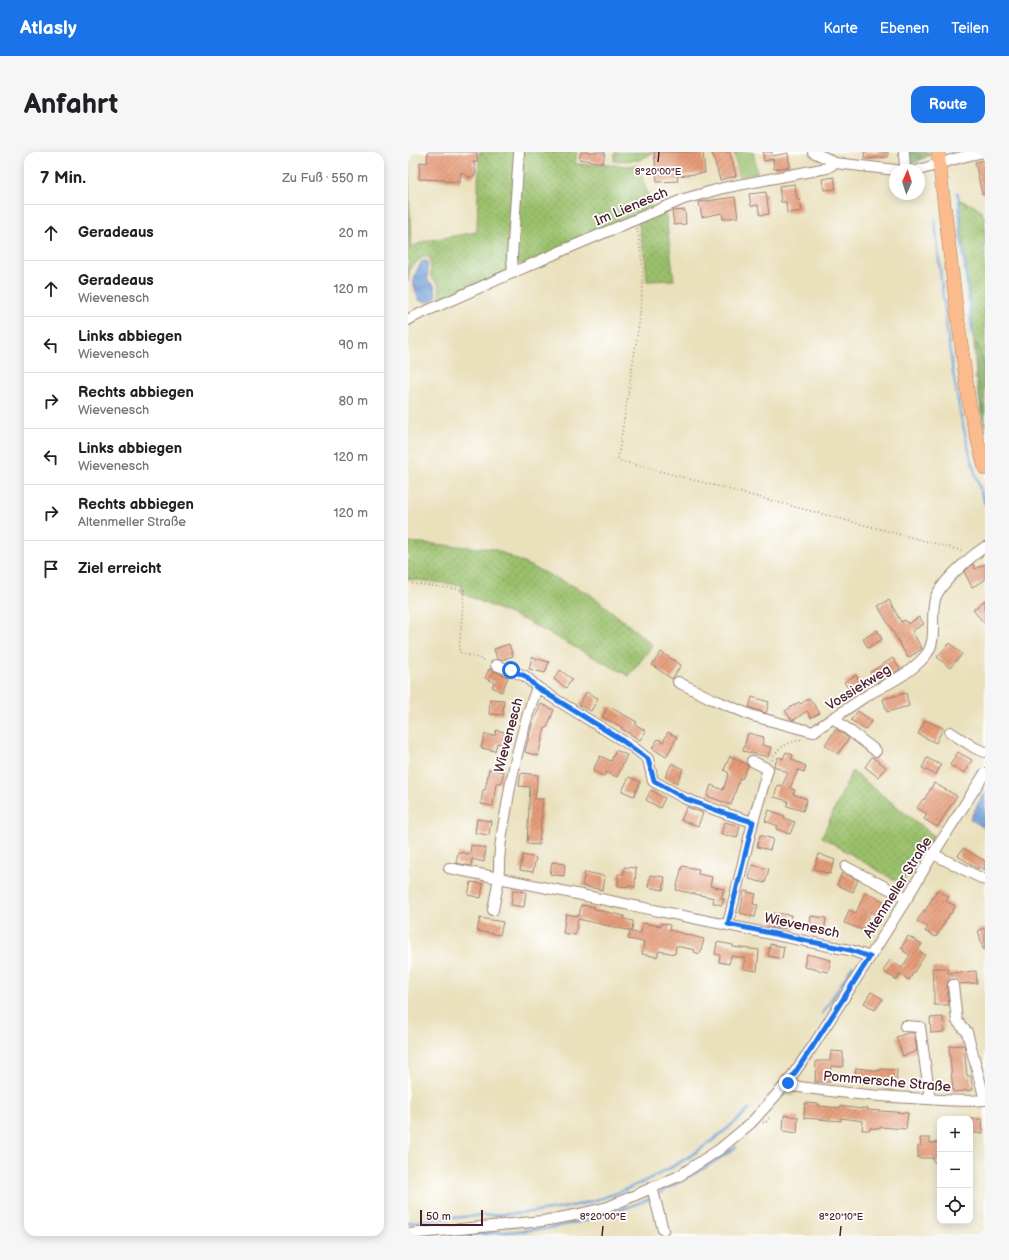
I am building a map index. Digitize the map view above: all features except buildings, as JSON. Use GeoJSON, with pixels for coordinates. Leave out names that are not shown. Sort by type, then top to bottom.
{"type":"FeatureCollection","features":[{"type":"Feature","properties":{"kind":"main road"},"geometry":{"type":"LineString","coordinates":[[939,157],[970,410],[985,469]]}},
{"type":"Feature","properties":{"kind":"street"},"geometry":{"type":"LineString","coordinates":[[513,273],[512,257],[519,152]]}},
{"type":"Feature","properties":{"kind":"street","name":"Im Lienesch"},"geometry":{"type":"LineString","coordinates":[[813,152],[835,163],[889,169]]}},
{"type":"Feature","properties":{"kind":"street"},"geometry":{"type":"LineString","coordinates":[[904,152],[905,164]]}},
{"type":"Feature","properties":{"kind":"street"},"geometry":{"type":"LineString","coordinates":[[925,166],[939,157],[985,152]]}},
{"type":"Feature","properties":{"kind":"street","name":"Im Lienesch"},"geometry":{"type":"LineString","coordinates":[[408,320],[566,249],[684,200],[723,188],[828,168],[835,163]]}},
{"type":"Feature","properties":{"kind":"street","name":"Vossiekweg"},"geometry":{"type":"LineString","coordinates":[[813,732],[869,694],[899,678],[914,667],[927,654],[932,643],[934,606],[939,590],[957,570],[985,547]]}},
{"type":"Feature","properties":{"kind":"street"},"geometry":{"type":"LineString","coordinates":[[496,665],[525,676],[536,687]]}},
{"type":"Feature","properties":{"kind":"street"},"geometry":{"type":"LineString","coordinates":[[678,682],[710,698],[753,716],[813,732]]}},
{"type":"Feature","properties":{"kind":"street","name":"Wievenesch"},"geometry":{"type":"LineString","coordinates":[[753,822],[686,799],[654,781],[648,759],[620,739],[536,687],[520,738],[512,772],[498,860],[499,878],[728,924],[850,950],[870,957]]}},
{"type":"Feature","properties":{"kind":"street"},"geometry":{"type":"LineString","coordinates":[[833,718],[876,751]]}},
{"type":"Feature","properties":{"kind":"street"},"geometry":{"type":"LineString","coordinates":[[950,732],[975,748],[985,752]]}},
{"type":"Feature","properties":{"kind":"street"},"geometry":{"type":"LineString","coordinates":[[728,924],[753,822],[768,769],[752,761]]}},
{"type":"Feature","properties":{"kind":"street","name":"Altenmeller Straße"},"geometry":{"type":"LineString","coordinates":[[408,1234],[543,1221],[608,1207],[679,1176],[720,1149],[757,1117],[788,1083],[870,957],[985,773]]}},
{"type":"Feature","properties":{"kind":"street"},"geometry":{"type":"LineString","coordinates":[[933,854],[985,880]]}},
{"type":"Feature","properties":{"kind":"street"},"geometry":{"type":"LineString","coordinates":[[846,867],[907,898]]}},
{"type":"Feature","properties":{"kind":"street"},"geometry":{"type":"LineString","coordinates":[[449,868],[499,878],[493,910]]}},
{"type":"Feature","properties":{"kind":"street"},"geometry":{"type":"LineString","coordinates":[[953,985],[957,1021],[967,1032],[985,1100]]}},
{"type":"Feature","properties":{"kind":"street"},"geometry":{"type":"LineString","coordinates":[[905,1026],[920,1027],[930,1100]]}},
{"type":"Feature","properties":{"kind":"street","name":"Pommersche Straße"},"geometry":{"type":"LineString","coordinates":[[788,1083],[792,1086],[870,1095],[930,1100],[985,1100]]}},
{"type":"Feature","properties":{"kind":"street"},"geometry":{"type":"LineString","coordinates":[[652,1187],[663,1230]]}},
{"type":"Feature","properties":{"kind":"path"},"geometry":{"type":"LineString","coordinates":[[636,220],[644,268],[639,324],[618,458],[621,461],[975,554]]}},
{"type":"Feature","properties":{"kind":"path"},"geometry":{"type":"LineString","coordinates":[[408,583],[464,590],[459,652],[496,665]]}},
{"type":"Feature","properties":{"kind":"path"},"geometry":{"type":"LineString","coordinates":[[768,769],[775,753],[783,746],[802,739],[813,732]]}},
{"type":"Feature","properties":{"kind":"path"},"geometry":{"type":"LineString","coordinates":[[757,1117],[765,1123],[770,1117]]}},
{"type":"Feature","properties":{"kind":"green space"},"geometry":{"type":"Polygon","coordinates":[[[408,152],[411,248],[424,241],[477,232],[479,152],[577,152],[575,164],[638,166],[652,208],[524,265],[515,262],[509,256],[507,270],[441,301],[438,283],[431,278],[430,257],[423,257],[410,268],[408,282],[408,152]]]}},
{"type":"Feature","properties":{"kind":"green space"},"geometry":{"type":"Polygon","coordinates":[[[615,152],[654,152],[640,160],[614,161],[615,152]]]}},
{"type":"Feature","properties":{"kind":"green space"},"geometry":{"type":"Polygon","coordinates":[[[734,152],[753,152],[757,173],[739,177],[734,152]]]}},
{"type":"Feature","properties":{"kind":"green space"},"geometry":{"type":"Polygon","coordinates":[[[908,152],[930,152],[930,155],[913,164],[909,164],[908,152]]]}},
{"type":"Feature","properties":{"kind":"green space"},"geometry":{"type":"Polygon","coordinates":[[[959,200],[977,207],[985,217],[985,372],[978,345],[974,343],[959,200]]]}},
{"type":"Feature","properties":{"kind":"green space"},"geometry":{"type":"Polygon","coordinates":[[[665,210],[674,280],[647,281],[646,264],[638,222],[665,210]]]}},
{"type":"Feature","properties":{"kind":"green space"},"geometry":{"type":"Polygon","coordinates":[[[974,343],[978,344],[985,372],[983,377],[985,384],[985,432],[976,379],[974,343]]]}},
{"type":"Feature","properties":{"kind":"green space"},"geometry":{"type":"Polygon","coordinates":[[[408,542],[494,549],[590,594],[653,645],[629,676],[524,620],[461,593],[462,585],[408,579],[408,542]]]}},
{"type":"Feature","properties":{"kind":"green space"},"geometry":{"type":"Polygon","coordinates":[[[852,771],[934,836],[901,884],[822,837],[852,771]]]}},
{"type":"Feature","properties":{"kind":"water"},"geometry":{"type":"Polygon","coordinates":[[[422,261],[427,261],[428,281],[434,285],[437,296],[429,302],[420,301],[414,285],[416,272],[422,261]]]}},
{"type":"Feature","properties":{"kind":"water"},"geometry":{"type":"Polygon","coordinates":[[[985,790],[985,828],[970,819],[985,790]]]}},
{"type":"Feature","properties":{"kind":"waterway"},"geometry":{"type":"LineString","coordinates":[[957,193],[959,199],[961,235],[973,335]]}},
{"type":"Feature","properties":{"kind":"waterway"},"geometry":{"type":"LineString","coordinates":[[935,221],[947,329],[958,400],[974,470],[985,504]]}},
{"type":"Feature","properties":{"kind":"waterway"},"geometry":{"type":"LineString","coordinates":[[822,1014],[853,966]]}},
{"type":"Feature","properties":{"kind":"waterway"},"geometry":{"type":"LineString","coordinates":[[408,1223],[443,1218],[550,1210],[577,1205],[605,1197],[657,1175],[682,1161],[729,1128],[749,1109]]}},
{"type":"Feature","properties":{"kind":"waterway"},"geometry":{"type":"LineString","coordinates":[[660,1193],[706,1167],[736,1147]]}},
{"type":"Feature","properties":{"kind":"waterway"},"geometry":{"type":"LineString","coordinates":[[450,1236],[545,1229],[607,1215],[649,1199]]}},
{"type":"Feature","properties":{"kind":"route"},"geometry":{"type":"LineString","coordinates":[[511,670],[525,676],[536,687],[633,747],[648,759],[654,781],[686,799],[753,822],[728,924],[850,950],[870,957],[788,1083]]}}]}
